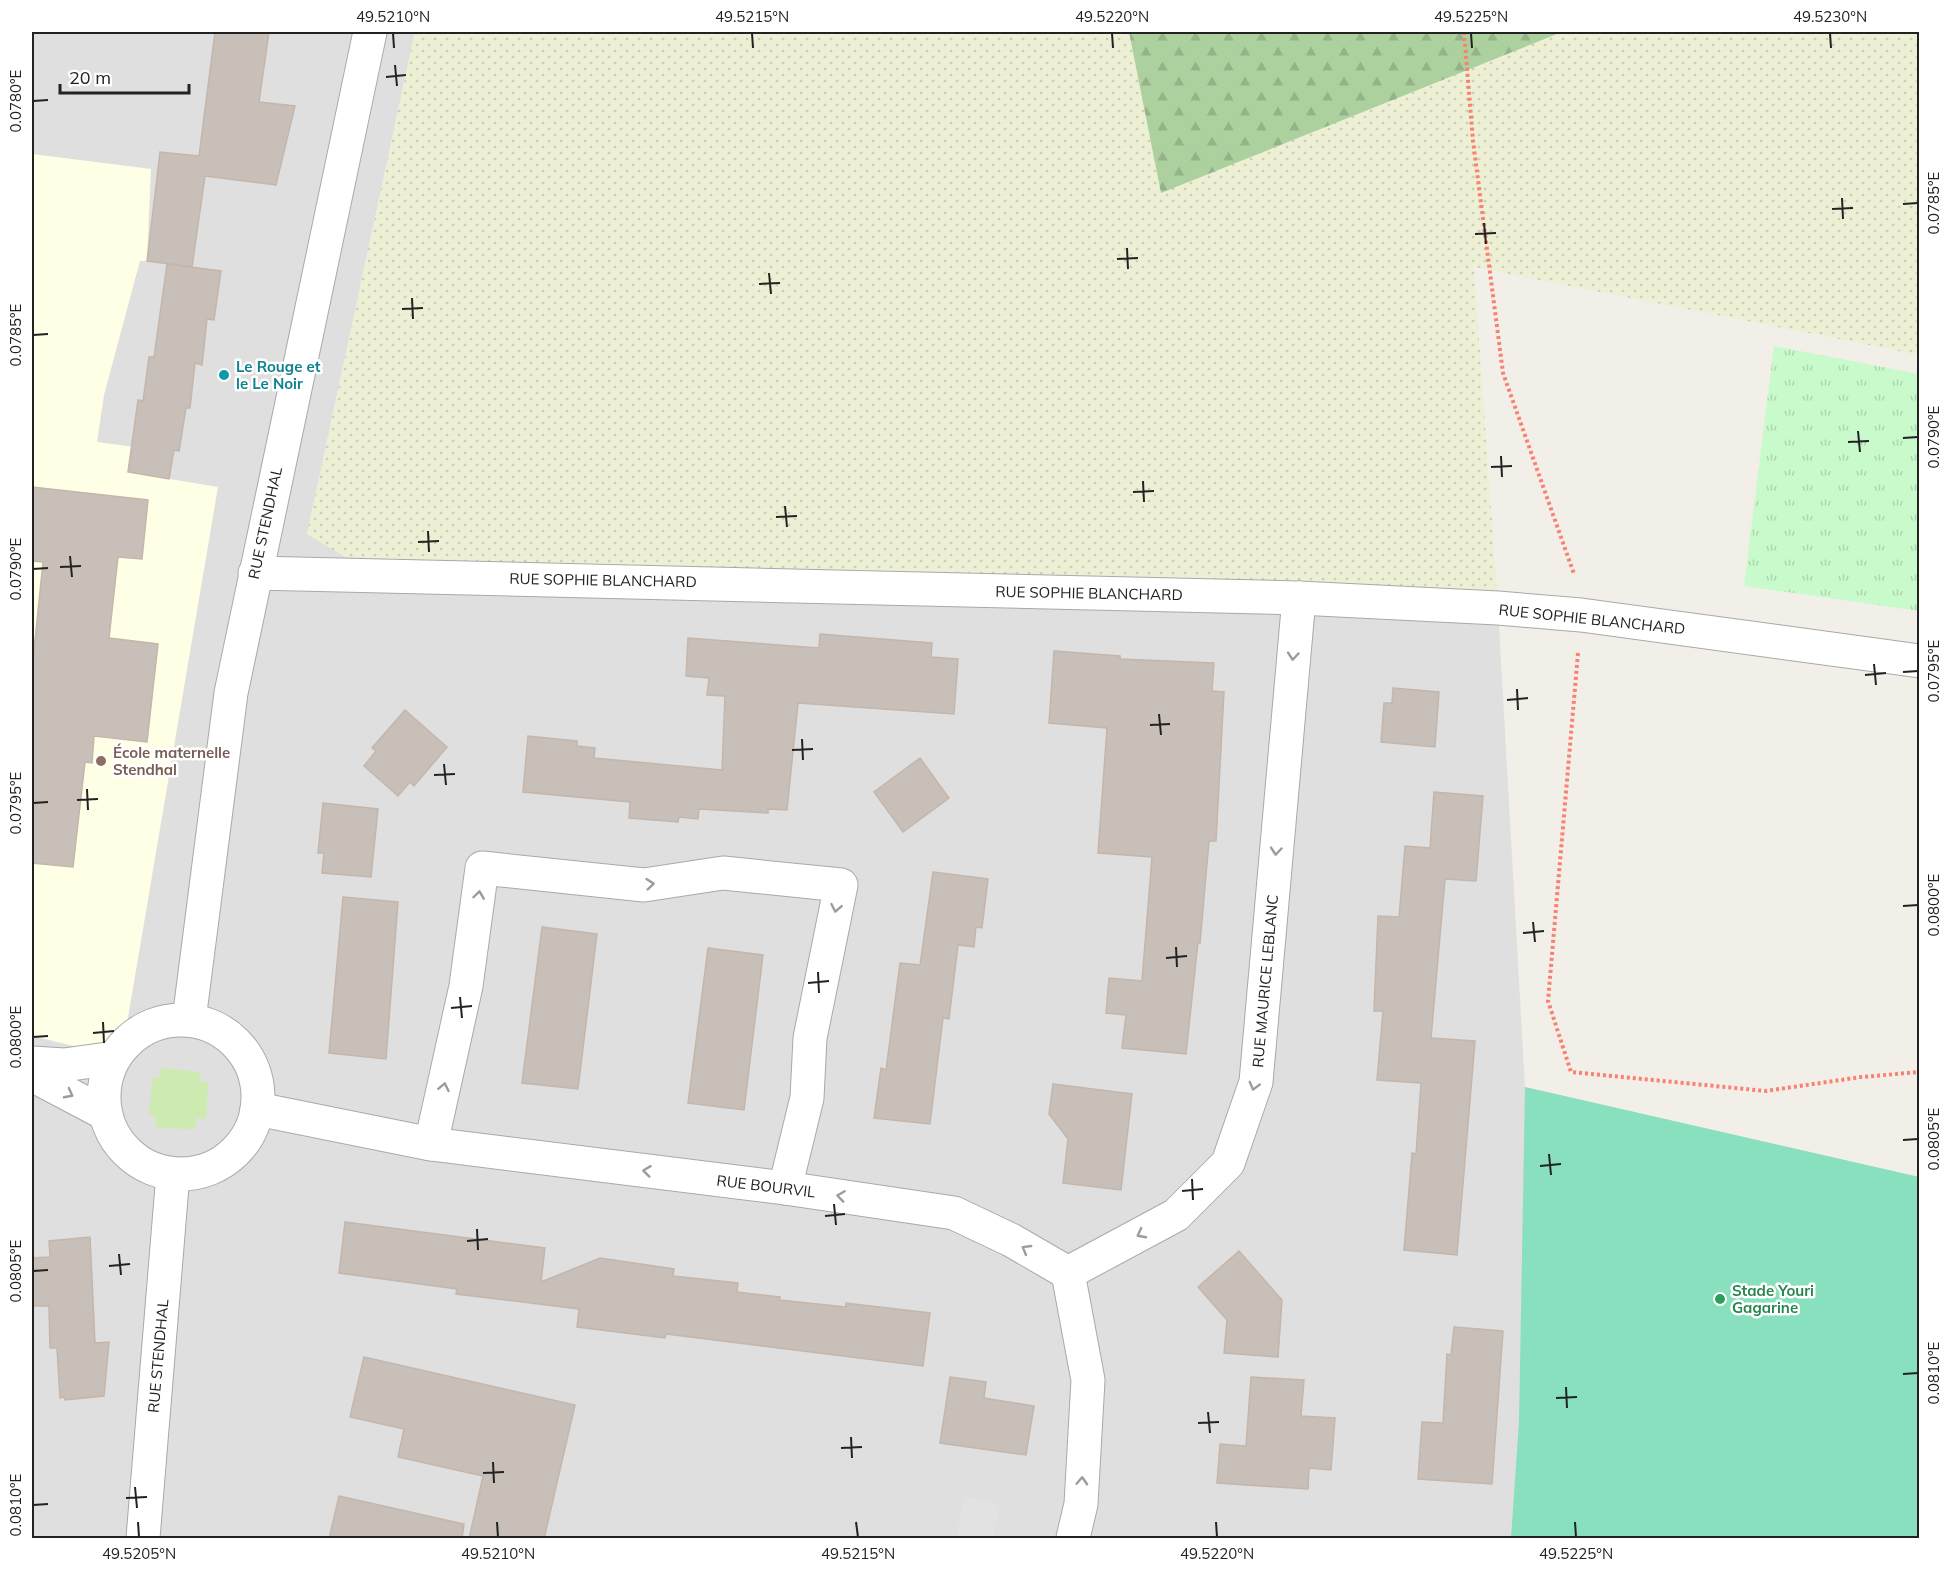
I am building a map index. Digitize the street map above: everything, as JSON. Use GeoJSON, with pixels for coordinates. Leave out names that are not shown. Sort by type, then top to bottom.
{"type":"FeatureCollection","features":[{"type":"Feature","properties":{"kind":"street","name":"RUE STENDHAL"},"geometry":{"type":"LineString","coordinates":[[189,1020],[231,693],[370,32]]}},
{"type":"Feature","properties":{"kind":"street","name":"RUE SOPHIE BLANCHARD"},"geometry":{"type":"LineString","coordinates":[[255,573],[1299,598],[1581,615],[1920,661]]}},
{"type":"Feature","properties":{"kind":"street","name":"RUE MAURICE LEBLANC"},"geometry":{"type":"LineString","coordinates":[[1068,1274],[1176,1215],[1228,1164],[1256,1082],[1299,598]]}},
{"type":"Feature","properties":{"kind":"street"},"geometry":{"type":"LineString","coordinates":[[431,1144],[466,986],[482,868],[644,885],[723,873],[841,885],[810,1038],[807,1098],[785,1188]]}},
{"type":"Feature","properties":{"kind":"street"},"geometry":{"type":"LineString","coordinates":[[189,1020],[212,1026],[233,1040],[251,1068],[257,1084],[257,1109],[250,1131],[236,1150],[218,1164],[197,1172],[173,1174],[150,1168],[130,1155],[114,1136],[106,1114],[104,1095],[107,1076],[114,1058],[127,1041],[146,1028],[166,1021],[189,1020]]}},
{"type":"Feature","properties":{"kind":"street"},"geometry":{"type":"LineString","coordinates":[[32,1063],[64,1065],[114,1058]]}},
{"type":"Feature","properties":{"kind":"street"},"geometry":{"type":"LineString","coordinates":[[32,1075],[106,1114]]}},
{"type":"Feature","properties":{"kind":"street","name":"RUE BOURVIL"},"geometry":{"type":"LineString","coordinates":[[257,1109],[431,1144],[785,1188],[954,1213],[1011,1240],[1068,1274]]}},
{"type":"Feature","properties":{"kind":"street","name":"RUE STENDHAL"},"geometry":{"type":"LineString","coordinates":[[143,1539],[173,1174]]}},
{"type":"Feature","properties":{"kind":"street"},"geometry":{"type":"LineString","coordinates":[[1068,1274],[1088,1380],[1081,1504],[1073,1539]]}},
{"type":"Feature","properties":{"kind":"path"},"geometry":{"type":"LineString","coordinates":[[1464,32],[1473,141],[1503,373],[1577,584],[1581,615],[1548,1001],[1571,1072],[1766,1091],[1861,1077],[1920,1072]]}},
{"type":"Feature","properties":{"kind":"shaded area"},"geometry":{"type":"Polygon","coordinates":[[[32,32],[415,32],[307,534],[1498,608],[1525,1087],[1919,1177],[1919,1538],[32,1538],[32,32]]]}},
{"type":"Feature","properties":{"kind":"shaded area"},"geometry":{"type":"Polygon","coordinates":[[[415,32],[1129,32],[1161,192],[1562,32],[1919,32],[1919,355],[1474,267],[1498,608],[345,557],[307,534],[415,32]]]}},
{"type":"Feature","properties":{"kind":"shaded area","name":"École maternelle Stendhal"},"geometry":{"type":"Polygon","coordinates":[[[32,154],[151,169],[147,261],[140,261],[104,395],[97,442],[142,448],[140,474],[218,487],[124,1041],[107,1054],[32,1036],[32,154]]]}},
{"type":"Feature","properties":{"kind":"shaded area"},"geometry":{"type":"Polygon","coordinates":[[[965,1496],[1000,1504],[993,1538],[956,1538],[965,1496]]]}},
{"type":"Feature","properties":{"kind":"green space"},"geometry":{"type":"Polygon","coordinates":[[[1129,32],[1562,32],[1161,193],[1129,32]]]}},
{"type":"Feature","properties":{"kind":"green space"},"geometry":{"type":"Polygon","coordinates":[[[1774,346],[1919,374],[1919,611],[1744,586],[1774,346]]]}},
{"type":"Feature","properties":{"kind":"green space"},"geometry":{"type":"Polygon","coordinates":[[[160,1068],[200,1072],[199,1081],[208,1082],[206,1119],[196,1118],[195,1130],[155,1127],[156,1117],[149,1116],[152,1078],[159,1079],[160,1068]]]}},
{"type":"Feature","properties":{"kind":"green space","name":"Stade Youri Gagarine"},"geometry":{"type":"Polygon","coordinates":[[[1525,1087],[1919,1177],[1919,1538],[1511,1538],[1519,1422],[1525,1087]]]}},
{"type":"Feature","properties":{"kind":"building"},"geometry":{"type":"Polygon","coordinates":[[[215,32],[269,32],[259,102],[295,106],[276,185],[205,176],[192,267],[147,261],[160,152],[199,156],[215,32]]]}},
{"type":"Feature","properties":{"kind":"building"},"geometry":{"type":"Polygon","coordinates":[[[167,264],[221,271],[214,320],[207,319],[202,365],[195,363],[190,408],[186,408],[179,451],[174,450],[169,479],[128,472],[138,400],[143,401],[149,357],[154,357],[167,264]]]}},
{"type":"Feature","properties":{"kind":"building"},"geometry":{"type":"Polygon","coordinates":[[[32,487],[148,500],[142,559],[118,557],[109,638],[158,644],[147,742],[94,736],[92,763],[85,762],[73,867],[32,863],[32,670],[43,562],[32,561],[32,487]]]}},
{"type":"Feature","properties":{"kind":"building"},"geometry":{"type":"Polygon","coordinates":[[[820,634],[932,643],[931,657],[958,659],[954,714],[798,703],[787,810],[768,809],[768,813],[699,809],[698,819],[679,817],[678,822],[629,818],[630,802],[523,792],[528,736],[577,741],[577,746],[595,748],[594,758],[722,770],[725,696],[707,695],[709,678],[686,676],[688,638],[819,648],[820,634]]]}},
{"type":"Feature","properties":{"kind":"building"},"geometry":{"type":"Polygon","coordinates":[[[1054,651],[1120,656],[1120,659],[1214,663],[1212,691],[1224,692],[1216,841],[1209,841],[1200,943],[1198,942],[1186,1054],[1122,1048],[1126,1015],[1106,1013],[1109,978],[1142,981],[1152,857],[1098,853],[1107,728],[1049,723],[1054,651]]]}},
{"type":"Feature","properties":{"kind":"building"},"geometry":{"type":"Polygon","coordinates":[[[1393,688],[1439,692],[1435,747],[1381,742],[1384,703],[1392,703],[1393,688]]]}},
{"type":"Feature","properties":{"kind":"building"},"geometry":{"type":"Polygon","coordinates":[[[405,710],[447,747],[414,786],[410,782],[398,796],[364,766],[376,751],[372,748],[405,710]]]}},
{"type":"Feature","properties":{"kind":"building"},"geometry":{"type":"Polygon","coordinates":[[[920,758],[949,798],[903,832],[874,792],[920,758]]]}},
{"type":"Feature","properties":{"kind":"building"},"geometry":{"type":"Polygon","coordinates":[[[1434,792],[1483,796],[1476,881],[1445,879],[1431,1038],[1475,1041],[1457,1255],[1404,1250],[1412,1153],[1416,1154],[1421,1083],[1377,1080],[1383,1011],[1374,1011],[1378,916],[1399,917],[1405,846],[1430,848],[1434,792]]]}},
{"type":"Feature","properties":{"kind":"building"},"geometry":{"type":"Polygon","coordinates":[[[323,803],[378,809],[371,877],[322,873],[324,853],[318,853],[323,803]]]}},
{"type":"Feature","properties":{"kind":"building"},"geometry":{"type":"Polygon","coordinates":[[[933,872],[988,879],[982,928],[976,927],[974,947],[958,945],[949,1019],[943,1018],[930,1124],[874,1118],[881,1068],[886,1070],[900,963],[920,965],[933,872]]]}},
{"type":"Feature","properties":{"kind":"building"},"geometry":{"type":"Polygon","coordinates":[[[343,897],[398,902],[386,1059],[329,1053],[343,897]]]}},
{"type":"Feature","properties":{"kind":"building"},"geometry":{"type":"Polygon","coordinates":[[[542,927],[597,934],[578,1089],[522,1083],[542,927]]]}},
{"type":"Feature","properties":{"kind":"building"},"geometry":{"type":"Polygon","coordinates":[[[708,948],[763,955],[744,1110],[688,1103],[708,948]]]}},
{"type":"Feature","properties":{"kind":"building"},"geometry":{"type":"Polygon","coordinates":[[[1053,1084],[1132,1094],[1121,1190],[1063,1183],[1068,1139],[1049,1114],[1053,1084]]]}},
{"type":"Feature","properties":{"kind":"building"},"geometry":{"type":"Polygon","coordinates":[[[345,1222],[545,1248],[541,1282],[600,1258],[674,1269],[673,1276],[738,1283],[737,1292],[780,1297],[779,1300],[846,1307],[846,1303],[930,1313],[923,1366],[666,1334],[665,1338],[577,1327],[579,1309],[456,1294],[457,1289],[339,1273],[345,1222]]]}},
{"type":"Feature","properties":{"kind":"building"},"geometry":{"type":"Polygon","coordinates":[[[90,1237],[95,1343],[109,1342],[104,1396],[65,1400],[64,1397],[60,1398],[57,1348],[50,1348],[49,1306],[32,1306],[32,1258],[50,1257],[49,1241],[90,1237]]]}},
{"type":"Feature","properties":{"kind":"building"},"geometry":{"type":"Polygon","coordinates":[[[1239,1251],[1282,1300],[1278,1357],[1224,1353],[1227,1320],[1198,1287],[1239,1251]]]}},
{"type":"Feature","properties":{"kind":"building"},"geometry":{"type":"Polygon","coordinates":[[[1454,1327],[1503,1331],[1492,1484],[1418,1479],[1422,1422],[1443,1423],[1447,1354],[1451,1355],[1454,1327]]]}},
{"type":"Feature","properties":{"kind":"building"},"geometry":{"type":"Polygon","coordinates":[[[364,1357],[575,1405],[544,1539],[469,1539],[483,1476],[398,1457],[404,1429],[350,1417],[364,1357]]]}},
{"type":"Feature","properties":{"kind":"building"},"geometry":{"type":"Polygon","coordinates":[[[950,1377],[986,1382],[984,1398],[1034,1406],[1026,1455],[940,1443],[950,1377]]]}},
{"type":"Feature","properties":{"kind":"building"},"geometry":{"type":"Polygon","coordinates":[[[1251,1377],[1304,1380],[1301,1416],[1335,1418],[1331,1470],[1309,1468],[1308,1489],[1217,1483],[1220,1444],[1246,1446],[1251,1377]]]}},
{"type":"Feature","properties":{"kind":"building"},"geometry":{"type":"Polygon","coordinates":[[[339,1496],[464,1524],[462,1539],[329,1539],[339,1496]]]}},
{"type":"Feature","properties":{"kind":"place","name":"Le Rouge et le Le Noir"},"geometry":{"type":"Point","coordinates":[224,375]}},
{"type":"Feature","properties":{"kind":"place","name":"École maternelle Stendhal"},"geometry":{"type":"Point","coordinates":[101,761]}},
{"type":"Feature","properties":{"kind":"place","name":"Stade Youri Gagarine"},"geometry":{"type":"Point","coordinates":[1720,1299]}}]}
